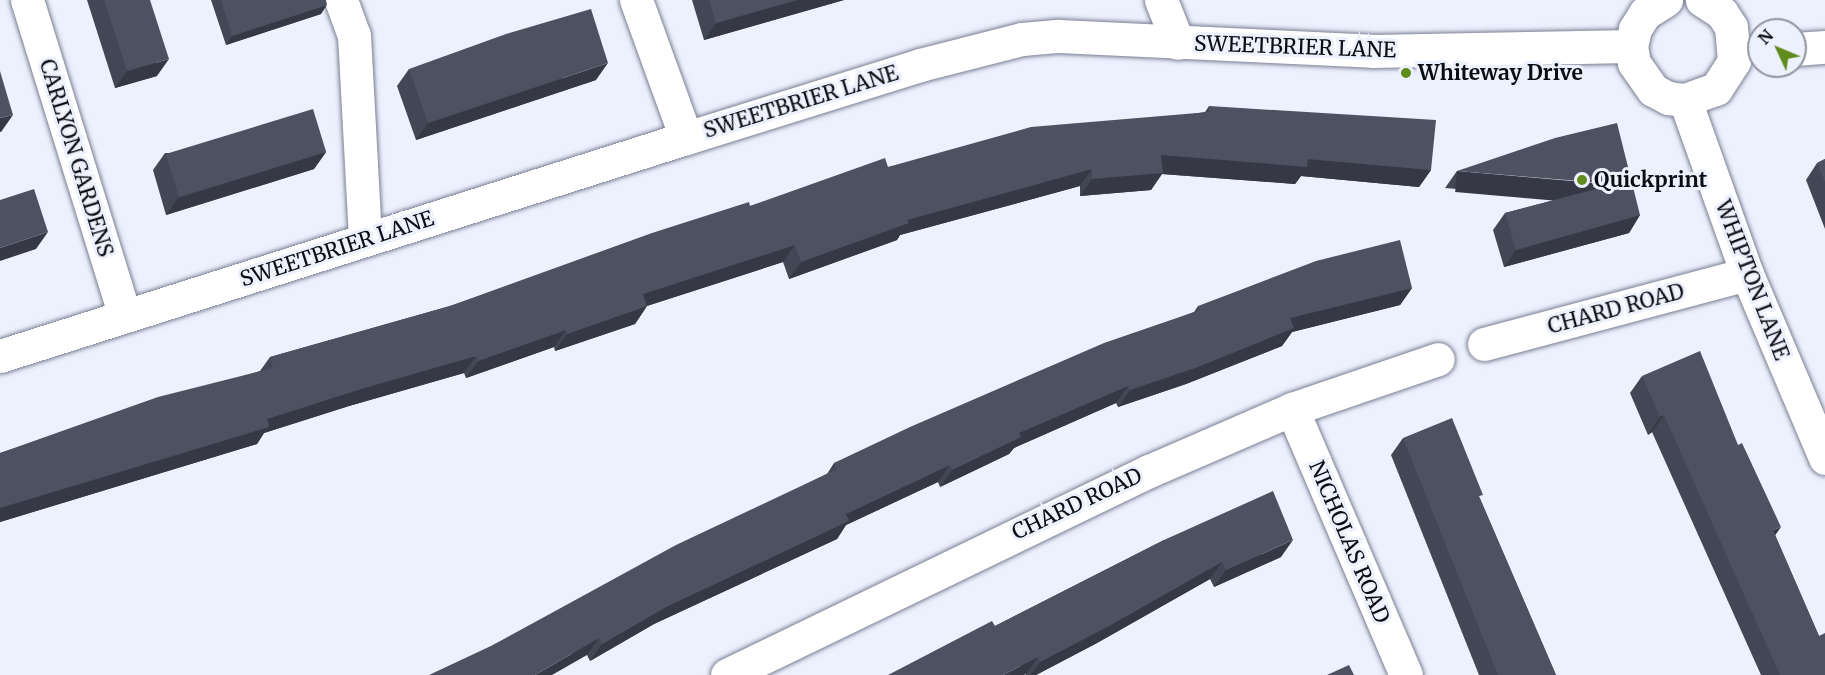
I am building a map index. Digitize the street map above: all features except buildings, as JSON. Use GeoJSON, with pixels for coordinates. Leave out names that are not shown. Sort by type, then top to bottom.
{"type":"FeatureCollection","features":[{"type":"Feature","properties":{"kind":"street","name":"CARLYON GARDENS"},"geometry":{"type":"LineString","coordinates":[[27,0],[125,316]]}},
{"type":"Feature","properties":{"kind":"street"},"geometry":{"type":"LineString","coordinates":[[341,0],[354,35],[365,240]]}},
{"type":"Feature","properties":{"kind":"street"},"geometry":{"type":"LineString","coordinates":[[636,0],[686,138]]}},
{"type":"Feature","properties":{"kind":"street"},"geometry":{"type":"LineString","coordinates":[[1161,0],[1178,43]]}},
{"type":"Feature","properties":{"kind":"street"},"geometry":{"type":"LineString","coordinates":[[1666,0],[1645,13],[1631,46],[1634,63],[1647,84],[1668,98],[1685,100],[1701,97],[1722,83],[1734,61],[1747,46],[1722,13],[1702,0]]}},
{"type":"Feature","properties":{"kind":"street","name":"SWEETBRIER LANE"},"geometry":{"type":"LineString","coordinates":[[0,356],[920,65],[1022,39],[1059,36],[1372,51],[1631,46]]}},
{"type":"Feature","properties":{"kind":"street"},"geometry":{"type":"LineString","coordinates":[[1807,48],[1825,47]]}},
{"type":"Feature","properties":{"kind":"street","name":"WHIPTON LANE"},"geometry":{"type":"LineString","coordinates":[[1685,100],[1747,274],[1825,458]]}},
{"type":"Feature","properties":{"kind":"street","name":"CHARD ROAD"},"geometry":{"type":"LineString","coordinates":[[1484,344],[1747,274]]}},
{"type":"Feature","properties":{"kind":"street","name":"CHARD ROAD"},"geometry":{"type":"LineString","coordinates":[[727,675],[1097,495],[1292,409],[1438,358]]}},
{"type":"Feature","properties":{"kind":"street","name":"NICHOLAS ROAD"},"geometry":{"type":"LineString","coordinates":[[1292,409],[1406,675]]}},
{"type":"Feature","properties":{"kind":"place","name":"Whiteway Drive"},"geometry":{"type":"Point","coordinates":[1406,73]}},
{"type":"Feature","properties":{"kind":"place","name":"Quickprint"},"geometry":{"type":"Point","coordinates":[1582,180]}}]}
